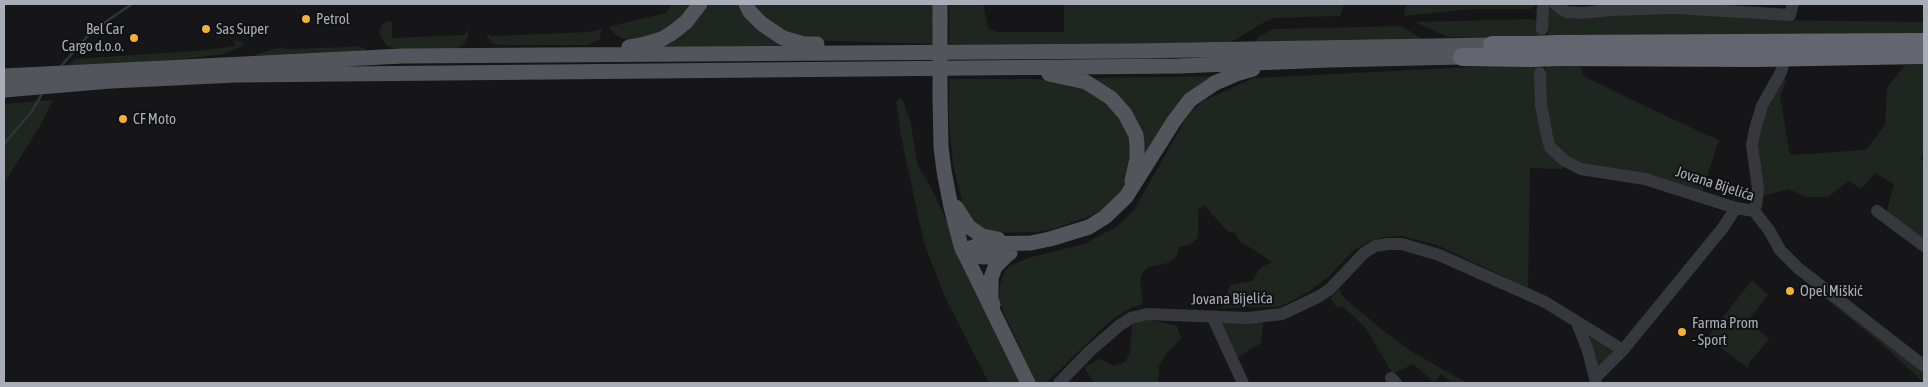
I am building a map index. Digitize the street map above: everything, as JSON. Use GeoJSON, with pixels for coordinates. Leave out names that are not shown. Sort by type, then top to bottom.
{"type":"FeatureCollection","features":[{"type":"Feature","properties":{"kind":"highway"},"geometry":{"type":"LineString","coordinates":[[1462,58],[1535,58],[1558,50],[1924,42]]}},
{"type":"Feature","properties":{"kind":"highway"},"geometry":{"type":"LineString","coordinates":[[1492,45],[1535,58]]}},
{"type":"Feature","properties":{"kind":"highway"},"geometry":{"type":"LineString","coordinates":[[1558,50],[1755,58],[1924,55]]}},
{"type":"Feature","properties":{"kind":"main road"},"geometry":{"type":"LineString","coordinates":[[605,55],[662,38],[686,22],[700,4]]}},
{"type":"Feature","properties":{"kind":"main road"},"geometry":{"type":"LineString","coordinates":[[746,4],[750,12],[762,24],[783,38],[792,41],[812,44],[905,46],[918,52]]}},
{"type":"Feature","properties":{"kind":"main road"},"geometry":{"type":"LineString","coordinates":[[940,4],[941,147],[951,207],[964,253],[1028,383]]}},
{"type":"Feature","properties":{"kind":"main road"},"geometry":{"type":"LineString","coordinates":[[4,76],[374,57],[1122,52],[1492,45]]}},
{"type":"Feature","properties":{"kind":"main road"},"geometry":{"type":"LineString","coordinates":[[4,90],[111,81],[236,75],[1179,66],[1329,60],[1462,58]]}},
{"type":"Feature","properties":{"kind":"main road"},"geometry":{"type":"LineString","coordinates":[[964,253],[972,246],[990,243],[1027,243],[1070,234],[1089,227],[1105,217],[1126,197],[1174,121],[1190,100],[1201,92],[1230,76],[1251,69],[1329,60]]}},
{"type":"Feature","properties":{"kind":"main road"},"geometry":{"type":"LineString","coordinates":[[976,68],[1044,73],[1077,79],[1094,86],[1111,98],[1125,114],[1136,135],[1137,159],[1130,189]]}},
{"type":"Feature","properties":{"kind":"main road"},"geometry":{"type":"LineString","coordinates":[[947,184],[958,213],[969,227],[982,236],[1016,239],[1027,243]]}},
{"type":"Feature","properties":{"kind":"main road"},"geometry":{"type":"LineString","coordinates":[[1006,340],[991,298],[991,278],[995,267],[1009,253],[1027,243]]}},
{"type":"Feature","properties":{"kind":"main road"},"geometry":{"type":"LineString","coordinates":[[964,253],[984,257],[1009,253]]}},
{"type":"Feature","properties":{"kind":"street"},"geometry":{"type":"LineString","coordinates":[[1542,29],[1543,4]]}},
{"type":"Feature","properties":{"kind":"street"},"geometry":{"type":"LineString","coordinates":[[1555,4],[1567,12],[1581,13],[1642,9],[1736,7],[1790,15],[1793,4]]}},
{"type":"Feature","properties":{"kind":"street"},"geometry":{"type":"LineString","coordinates":[[1754,211],[1758,189],[1752,145],[1762,106],[1781,72],[1785,56]]}},
{"type":"Feature","properties":{"kind":"street","name":"Jovana Bijelića"},"geometry":{"type":"LineString","coordinates":[[1535,58],[1550,147],[1565,162],[1581,169],[1645,179],[1736,208],[1754,211],[1769,230],[1780,250],[1798,268],[1924,366]]}},
{"type":"Feature","properties":{"kind":"street"},"geometry":{"type":"LineString","coordinates":[[1596,381],[1722,229],[1736,208]]}},
{"type":"Feature","properties":{"kind":"street"},"geometry":{"type":"LineString","coordinates":[[1877,211],[1924,246]]}},
{"type":"Feature","properties":{"kind":"street","name":"Jovana Bijelića"},"geometry":{"type":"LineString","coordinates":[[1059,383],[1091,350],[1131,318],[1147,314],[1248,318],[1282,314],[1318,297],[1330,288],[1364,253],[1375,246],[1388,244],[1402,244],[1439,255],[1545,302],[1623,350]]}},
{"type":"Feature","properties":{"kind":"street"},"geometry":{"type":"LineString","coordinates":[[1213,318],[1243,383]]}},
{"type":"Feature","properties":{"kind":"street"},"geometry":{"type":"LineString","coordinates":[[1577,322],[1588,351],[1596,381]]}},
{"type":"Feature","properties":{"kind":"shaded area"},"geometry":{"type":"Polygon","coordinates":[[[672,4],[695,4],[669,31],[630,42],[616,35],[608,27],[666,13],[672,4]]]}},
{"type":"Feature","properties":{"kind":"shaded area"},"geometry":{"type":"Polygon","coordinates":[[[704,4],[742,4],[782,46],[649,48],[704,4]]]}},
{"type":"Feature","properties":{"kind":"shaded area"},"geometry":{"type":"Polygon","coordinates":[[[751,4],[933,4],[933,44],[804,40],[786,35],[751,4]]]}},
{"type":"Feature","properties":{"kind":"shaded area"},"geometry":{"type":"Polygon","coordinates":[[[949,4],[983,4],[988,28],[997,32],[1064,32],[1064,4],[1344,4],[1340,16],[1274,18],[1228,44],[1078,45],[949,44],[949,4]]]}},
{"type":"Feature","properties":{"kind":"shaded area"},"geometry":{"type":"Polygon","coordinates":[[[1406,4],[1537,4],[1531,9],[1472,9],[1404,16],[1406,4]]]}},
{"type":"Feature","properties":{"kind":"shaded area"},"geometry":{"type":"Polygon","coordinates":[[[1551,4],[1571,19],[1611,14],[1719,15],[1770,20],[1924,22],[1924,37],[1548,40],[1548,6],[1551,4]]]}},
{"type":"Feature","properties":{"kind":"shaded area"},"geometry":{"type":"Polygon","coordinates":[[[1532,19],[1537,21],[1540,27],[1540,40],[1448,37],[1415,22],[1532,19]]]}},
{"type":"Feature","properties":{"kind":"shaded area"},"geometry":{"type":"Polygon","coordinates":[[[389,21],[392,22],[392,38],[463,35],[468,28],[468,37],[463,45],[456,49],[395,49],[387,46],[379,34],[382,24],[389,21]]]}},
{"type":"Feature","properties":{"kind":"shaded area"},"geometry":{"type":"Polygon","coordinates":[[[1402,26],[1422,39],[1255,43],[1259,36],[1274,29],[1402,26]]]}},
{"type":"Feature","properties":{"kind":"shaded area"},"geometry":{"type":"Polygon","coordinates":[[[602,29],[599,40],[588,45],[500,45],[492,43],[487,36],[487,34],[491,36],[589,32],[602,29]]]}},
{"type":"Feature","properties":{"kind":"shaded area"},"geometry":{"type":"Polygon","coordinates":[[[233,40],[244,45],[225,54],[67,67],[75,59],[209,50],[235,46],[233,40]]]}},
{"type":"Feature","properties":{"kind":"shaded area"},"geometry":{"type":"Polygon","coordinates":[[[351,46],[365,48],[366,53],[257,56],[256,54],[282,47],[285,49],[351,46]]]}},
{"type":"Feature","properties":{"kind":"shaded area"},"geometry":{"type":"Polygon","coordinates":[[[1558,64],[1581,67],[1583,76],[1719,140],[1702,192],[1575,162],[1556,146],[1546,109],[1546,65],[1558,64]]]}},
{"type":"Feature","properties":{"kind":"shaded area"},"geometry":{"type":"Polygon","coordinates":[[[1924,64],[1924,145],[1921,160],[1924,162],[1924,239],[1886,213],[1894,184],[1875,173],[1861,189],[1849,181],[1828,197],[1806,197],[1789,189],[1763,196],[1757,150],[1760,125],[1783,77],[1787,80],[1780,95],[1790,155],[1866,150],[1885,125],[1887,88],[1905,65],[1924,64]]]}},
{"type":"Feature","properties":{"kind":"shaded area"},"geometry":{"type":"Polygon","coordinates":[[[1539,65],[1538,101],[1564,166],[1562,169],[1530,168],[1528,288],[1437,245],[1402,236],[1384,237],[1372,240],[1354,250],[1330,275],[1310,291],[1288,303],[1278,307],[1222,308],[1230,285],[1252,281],[1261,267],[1272,262],[1240,241],[1235,233],[1227,231],[1204,205],[1198,210],[1198,237],[1192,244],[1179,247],[1177,256],[1168,263],[1148,267],[1143,272],[1140,280],[1143,304],[1130,308],[1111,320],[1046,383],[1037,383],[1035,381],[1002,309],[999,296],[1000,284],[1005,271],[1010,266],[1028,258],[1084,244],[1116,227],[1134,210],[1191,111],[1203,101],[1254,78],[1539,65]]]}},
{"type":"Feature","properties":{"kind":"shaded area"},"geometry":{"type":"Polygon","coordinates":[[[1223,76],[1208,84],[1142,169],[1141,145],[1087,78],[1223,76]]]}},
{"type":"Feature","properties":{"kind":"shaded area"},"geometry":{"type":"Polygon","coordinates":[[[949,79],[1034,79],[1074,82],[1094,90],[1126,124],[1132,144],[1129,174],[1122,195],[1105,209],[1053,229],[1036,232],[986,233],[965,215],[953,164],[949,123],[949,79]]]}},
{"type":"Feature","properties":{"kind":"shaded area"},"geometry":{"type":"Polygon","coordinates":[[[902,98],[910,120],[918,166],[932,189],[1022,383],[989,383],[945,297],[924,243],[901,136],[896,101],[902,98]]]}},
{"type":"Feature","properties":{"kind":"shaded area"},"geometry":{"type":"Polygon","coordinates":[[[53,100],[39,128],[4,183],[4,104],[53,100]]]}},
{"type":"Feature","properties":{"kind":"shaded area"},"geometry":{"type":"Polygon","coordinates":[[[1752,280],[1768,295],[1748,321],[1769,339],[1749,363],[1748,368],[1707,338],[1752,280]]]}},
{"type":"Feature","properties":{"kind":"shaded area"},"geometry":{"type":"Polygon","coordinates":[[[1813,284],[1896,349],[1924,374],[1924,383],[1884,346],[1811,287],[1813,284]]]}},
{"type":"Feature","properties":{"kind":"shaded area"},"geometry":{"type":"Polygon","coordinates":[[[1340,289],[1342,296],[1385,332],[1414,353],[1467,383],[1452,383],[1441,374],[1434,382],[1413,364],[1393,374],[1365,327],[1342,306],[1337,308],[1330,298],[1340,289]]]}},
{"type":"Feature","properties":{"kind":"shaded area"},"geometry":{"type":"Polygon","coordinates":[[[1142,318],[1177,326],[1181,338],[1167,353],[1159,366],[1158,383],[1094,383],[1084,367],[1100,359],[1114,366],[1125,362],[1130,353],[1132,322],[1142,318]]]}},
{"type":"Feature","properties":{"kind":"shaded area"},"geometry":{"type":"Polygon","coordinates":[[[1223,322],[1263,323],[1261,343],[1235,359],[1221,324],[1223,322]]]}},
{"type":"Feature","properties":{"kind":"shaded area"},"geometry":{"type":"Polygon","coordinates":[[[1591,337],[1612,349],[1613,353],[1602,365],[1597,367],[1589,340],[1591,337]]]}},
{"type":"Feature","properties":{"kind":"waterway"},"geometry":{"type":"LineString","coordinates":[[61,66],[92,31],[132,4]]}},
{"type":"Feature","properties":{"kind":"waterway"},"geometry":{"type":"LineString","coordinates":[[4,144],[32,111],[43,92]]}},
{"type":"Feature","properties":{"kind":"place","name":"Petrol"},"geometry":{"type":"Point","coordinates":[306,19]}},
{"type":"Feature","properties":{"kind":"place","name":"Sas Super"},"geometry":{"type":"Point","coordinates":[206,29]}},
{"type":"Feature","properties":{"kind":"place","name":"Bel Car Cargo d.o.o."},"geometry":{"type":"Point","coordinates":[134,38]}},
{"type":"Feature","properties":{"kind":"place","name":"CF Moto"},"geometry":{"type":"Point","coordinates":[123,119]}},
{"type":"Feature","properties":{"kind":"place","name":"Opel Miškić"},"geometry":{"type":"Point","coordinates":[1790,291]}},
{"type":"Feature","properties":{"kind":"place","name":"Farma Prom - Sport"},"geometry":{"type":"Point","coordinates":[1682,332]}}]}
